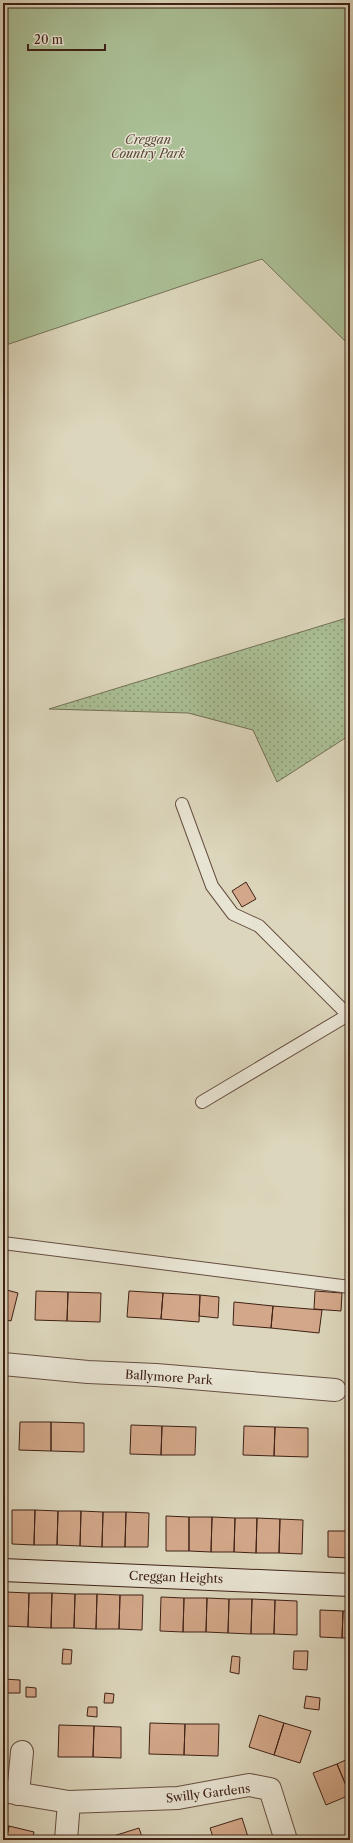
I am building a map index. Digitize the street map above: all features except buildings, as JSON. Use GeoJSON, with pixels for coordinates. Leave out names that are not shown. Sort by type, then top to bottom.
{"type":"FeatureCollection","features":[{"type":"Feature","properties":{"kind":"street","name":"Ballymore Park"},"geometry":{"type":"LineString","coordinates":[[3,1364],[88,1372],[156,1374],[335,1390]]}},
{"type":"Feature","properties":{"kind":"street","name":"Creggan Heights"},"geometry":{"type":"LineString","coordinates":[[3,1570],[350,1585]]}},
{"type":"Feature","properties":{"kind":"street","name":"Swilly Gardens"},"geometry":{"type":"LineString","coordinates":[[22,1752],[11,1792],[69,1802],[178,1798],[249,1785],[270,1789],[286,1840]]}},
{"type":"Feature","properties":{"kind":"street"},"geometry":{"type":"LineString","coordinates":[[66,1840],[69,1802]]}},
{"type":"Feature","properties":{"kind":"lane"},"geometry":{"type":"LineString","coordinates":[[182,804],[212,886],[233,914],[259,926],[349,1016],[202,1102]]}},
{"type":"Feature","properties":{"kind":"lane"},"geometry":{"type":"LineString","coordinates":[[3,1243],[350,1287]]}},
{"type":"Feature","properties":{"kind":"green space","name":"Creggan Country Park"},"geometry":{"type":"Polygon","coordinates":[[[3,3],[350,3],[350,346],[262,259],[3,346],[3,3]]]}},
{"type":"Feature","properties":{"kind":"green space"},"geometry":{"type":"Polygon","coordinates":[[[350,617],[350,735],[277,782],[253,730],[188,713],[49,709],[350,617]]]}}]}
